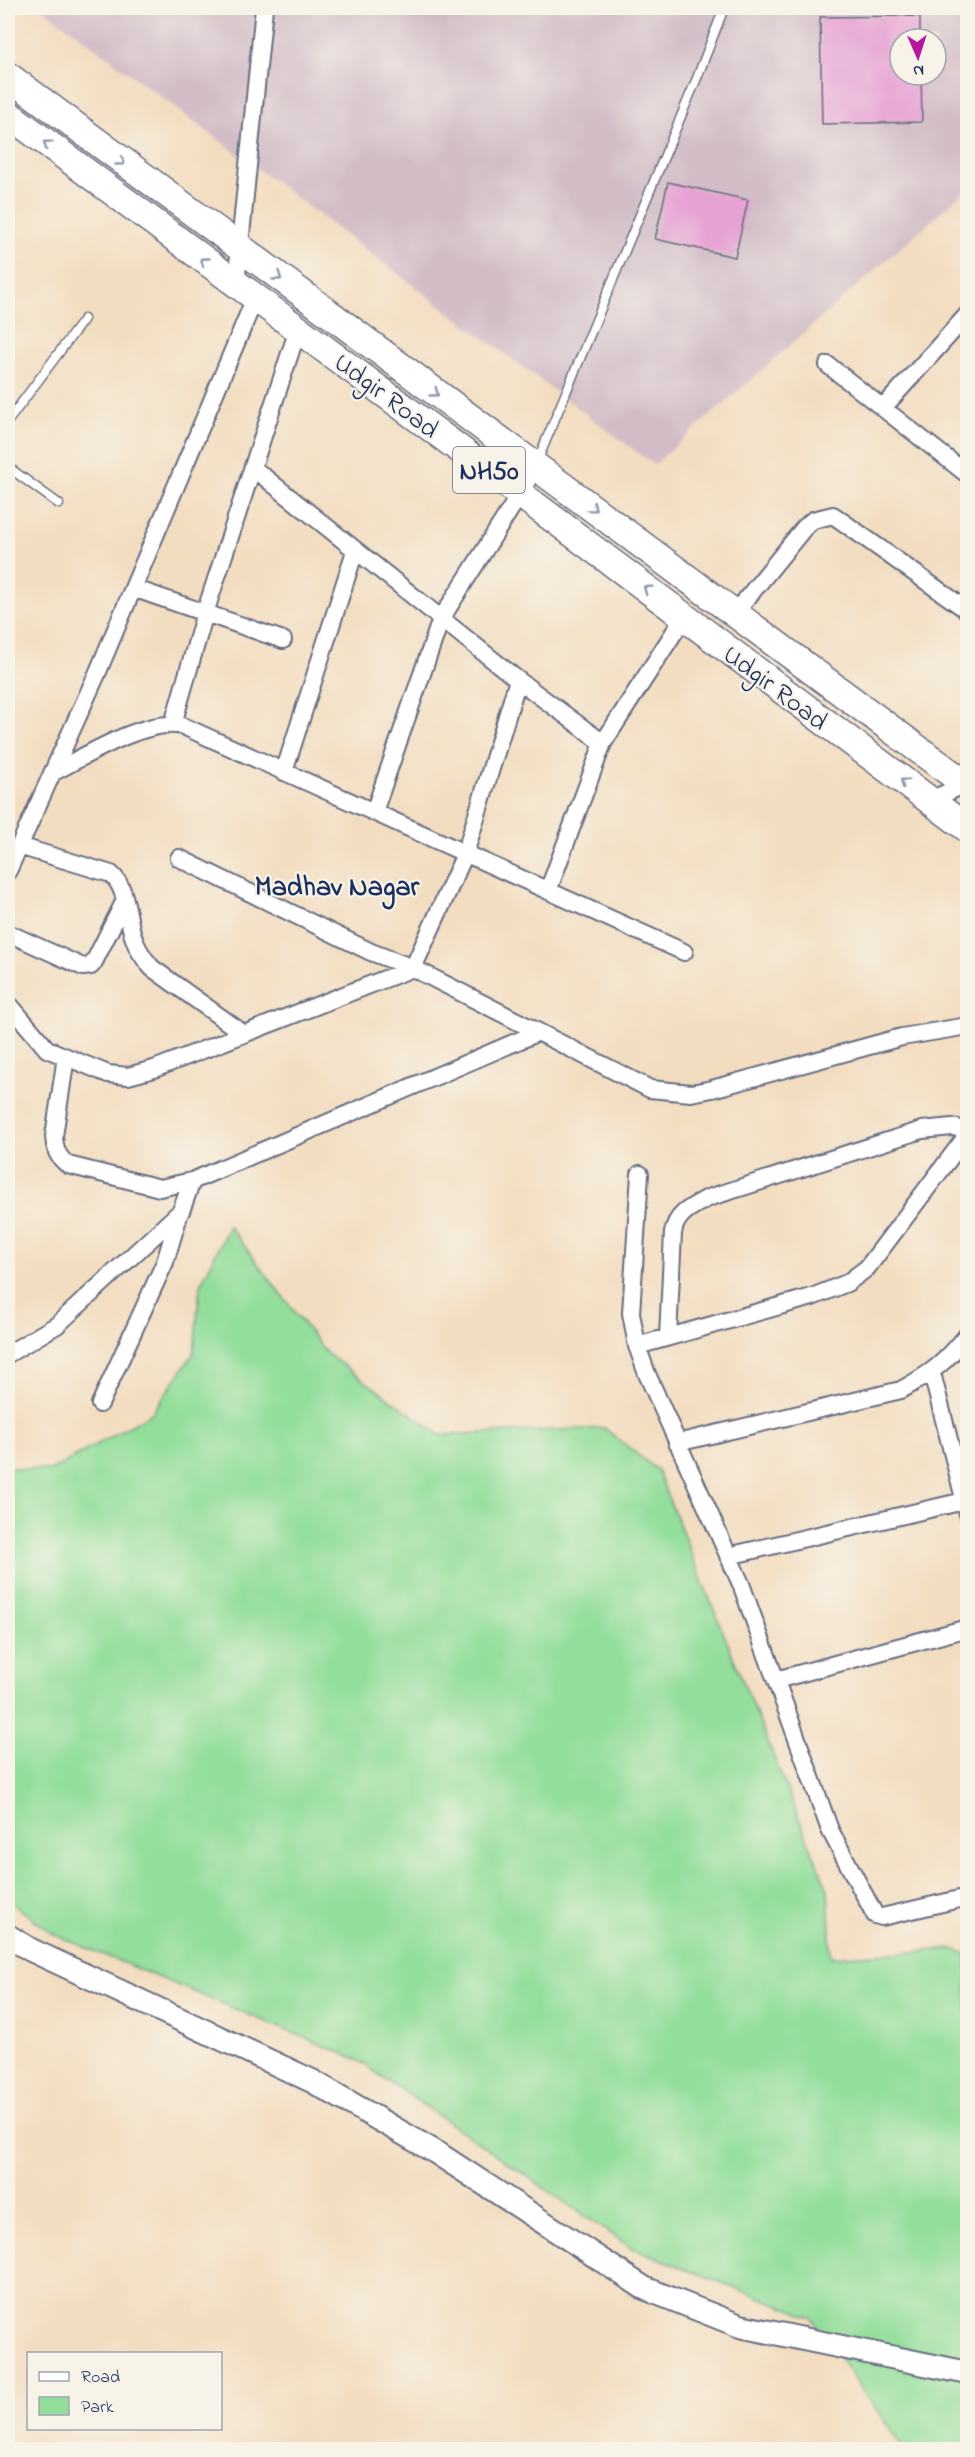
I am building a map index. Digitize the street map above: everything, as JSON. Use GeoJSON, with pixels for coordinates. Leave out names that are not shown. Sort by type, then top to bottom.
{"type":"FeatureCollection","features":[{"type":"Feature","properties":{"kind":"highway","name":"Udgir Road"},"geometry":{"type":"LineString","coordinates":[[8,76],[967,783]]}},
{"type":"Feature","properties":{"kind":"highway","name":"Udgir Road"},"geometry":{"type":"LineString","coordinates":[[8,114],[968,830]]}},
{"type":"Feature","properties":{"kind":"main road"},"geometry":{"type":"LineString","coordinates":[[8,1936],[31,1950],[312,2081],[437,2152],[644,2288],[740,2326],[968,2373]]}},
{"type":"Feature","properties":{"kind":"street"},"geometry":{"type":"LineString","coordinates":[[8,871],[133,588],[246,291],[241,250],[264,8]]}},
{"type":"Feature","properties":{"kind":"street"},"geometry":{"type":"LineString","coordinates":[[883,408],[968,314]]}},
{"type":"Feature","properties":{"kind":"street"},"geometry":{"type":"LineString","coordinates":[[173,724],[205,613],[298,329]]}},
{"type":"Feature","properties":{"kind":"street"},"geometry":{"type":"LineString","coordinates":[[828,365],[968,475]]}},
{"type":"Feature","properties":{"kind":"street"},"geometry":{"type":"LineString","coordinates":[[374,812],[441,619],[520,494],[535,466]]}},
{"type":"Feature","properties":{"kind":"street"},"geometry":{"type":"LineString","coordinates":[[253,468],[518,680],[603,743]]}},
{"type":"Feature","properties":{"kind":"street"},"geometry":{"type":"LineString","coordinates":[[735,614],[804,528],[813,520],[833,515],[968,611]]}},
{"type":"Feature","properties":{"kind":"street"},"geometry":{"type":"LineString","coordinates":[[284,772],[355,551]]}},
{"type":"Feature","properties":{"kind":"street"},"geometry":{"type":"LineString","coordinates":[[133,588],[283,640]]}},
{"type":"Feature","properties":{"kind":"street"},"geometry":{"type":"LineString","coordinates":[[548,891],[603,743],[684,617]]}},
{"type":"Feature","properties":{"kind":"street"},"geometry":{"type":"LineString","coordinates":[[8,1003],[47,1049],[108,1074],[128,1076],[154,1069],[413,968],[465,854],[518,680]]}},
{"type":"Feature","properties":{"kind":"street"},"geometry":{"type":"LineString","coordinates":[[52,772],[147,727],[173,724],[684,952]]}},
{"type":"Feature","properties":{"kind":"street"},"geometry":{"type":"LineString","coordinates":[[929,801],[967,783]]}},
{"type":"Feature","properties":{"kind":"street"},"geometry":{"type":"LineString","coordinates":[[19,846],[111,874],[119,884],[140,955],[152,969],[244,1034]]}},
{"type":"Feature","properties":{"kind":"street"},"geometry":{"type":"LineString","coordinates":[[179,858],[371,952],[413,968],[650,1089],[691,1093],[712,1089],[902,1037],[968,1026]]}},
{"type":"Feature","properties":{"kind":"street"},"geometry":{"type":"LineString","coordinates":[[8,933],[87,967],[94,962],[124,902]]}},
{"type":"Feature","properties":{"kind":"street"},"geometry":{"type":"LineString","coordinates":[[66,1057],[54,1136],[55,1149],[60,1158],[68,1165],[160,1188],[192,1181],[539,1032]]}},
{"type":"Feature","properties":{"kind":"street"},"geometry":{"type":"LineString","coordinates":[[637,1346],[812,1297],[846,1283],[867,1268],[968,1132],[952,1127],[922,1130],[708,1198],[687,1209],[678,1217],[673,1233],[668,1337]]}},
{"type":"Feature","properties":{"kind":"street"},"geometry":{"type":"LineString","coordinates":[[639,1174],[632,1313],[637,1346],[677,1443],[728,1556],[830,1830],[874,1915],[882,1917],[968,1897]]}},
{"type":"Feature","properties":{"kind":"street"},"geometry":{"type":"LineString","coordinates":[[99,1404],[165,1262],[192,1181]]}},
{"type":"Feature","properties":{"kind":"street"},"geometry":{"type":"LineString","coordinates":[[8,1354],[57,1325],[181,1211]]}},
{"type":"Feature","properties":{"kind":"street"},"geometry":{"type":"LineString","coordinates":[[677,1443],[901,1390],[932,1373],[953,1353],[968,1334]]}},
{"type":"Feature","properties":{"kind":"street"},"geometry":{"type":"LineString","coordinates":[[728,1556],[966,1508],[932,1373]]}},
{"type":"Feature","properties":{"kind":"street"},"geometry":{"type":"LineString","coordinates":[[776,1680],[968,1628]]}},
{"type":"Feature","properties":{"kind":"lane"},"geometry":{"type":"LineString","coordinates":[[535,466],[724,8]]}},
{"type":"Feature","properties":{"kind":"lane"},"geometry":{"type":"LineString","coordinates":[[8,421],[84,319]]}},
{"type":"Feature","properties":{"kind":"lane"},"geometry":{"type":"LineString","coordinates":[[8,467],[59,504]]}},
{"type":"Feature","properties":{"kind":"shaded area"},"geometry":{"type":"Polygon","coordinates":[[[42,8],[967,8],[967,189],[654,465],[42,8]]]}},
{"type":"Feature","properties":{"kind":"green space"},"geometry":{"type":"Polygon","coordinates":[[[229,1226],[326,1353],[440,1435],[604,1428],[657,1470],[828,1890],[831,1957],[953,1949],[967,1954],[967,2449],[904,2449],[811,2317],[630,2247],[356,2059],[53,1934],[8,1900],[8,1468],[52,1470],[152,1413],[194,1353],[200,1286],[229,1226]]]}},
{"type":"Feature","properties":{"kind":"building"},"geometry":{"type":"Polygon","coordinates":[[[920,16],[920,27],[888,27],[888,87],[921,87],[922,122],[822,124],[820,17],[920,16]]]}},
{"type":"Feature","properties":{"kind":"building"},"geometry":{"type":"Polygon","coordinates":[[[668,182],[748,200],[735,257],[655,239],[668,182]]]}},
{"type":"Feature","properties":{"kind":"district","name":"Madhav Nagar"},"geometry":{"type":"Point","coordinates":[337,885]}}]}
